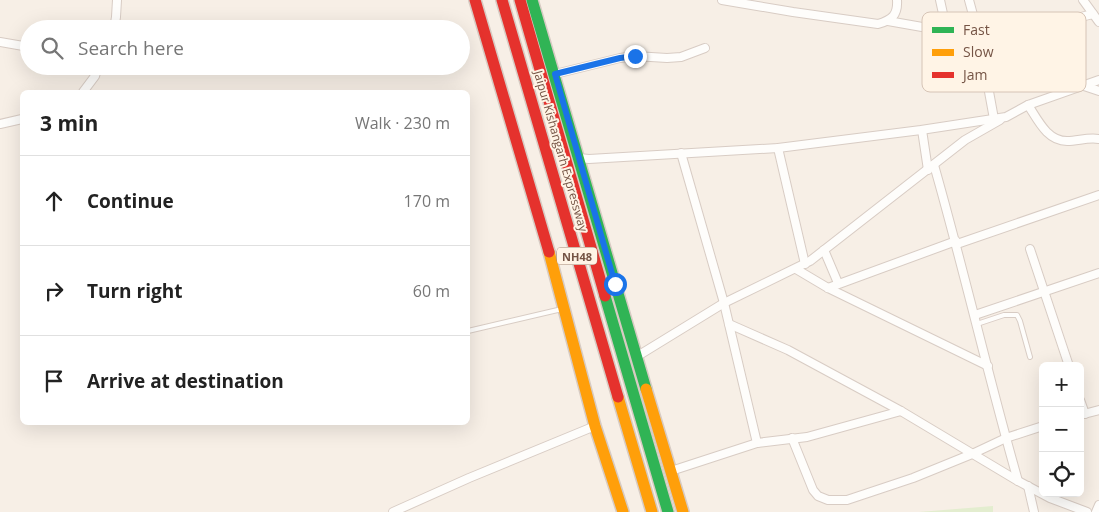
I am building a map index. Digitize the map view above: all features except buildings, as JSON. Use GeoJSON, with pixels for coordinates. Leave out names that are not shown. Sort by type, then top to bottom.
{"type":"FeatureCollection","features":[{"type":"Feature","properties":{"kind":"main road"},"geometry":{"type":"LineString","coordinates":[[474,0],[565,308],[595,426],[623,512]]}},
{"type":"Feature","properties":{"kind":"main road","name":"Jaipur Kishangarh Expressway"},"geometry":{"type":"LineString","coordinates":[[502,0],[652,512]]}},
{"type":"Feature","properties":{"kind":"main road","name":"Jaipur Kishangarh Expressway"},"geometry":{"type":"LineString","coordinates":[[520,0],[668,512]]}},
{"type":"Feature","properties":{"kind":"main road"},"geometry":{"type":"LineString","coordinates":[[532,0],[683,512]]}},
{"type":"Feature","properties":{"kind":"street"},"geometry":{"type":"LineString","coordinates":[[116,20],[117,0]]}},
{"type":"Feature","properties":{"kind":"street"},"geometry":{"type":"LineString","coordinates":[[720,0],[878,24],[894,17],[898,8],[897,0]]}},
{"type":"Feature","properties":{"kind":"street"},"geometry":{"type":"LineString","coordinates":[[1083,0],[1099,22]]}},
{"type":"Feature","properties":{"kind":"street"},"geometry":{"type":"LineString","coordinates":[[1086,16],[1093,14]]}},
{"type":"Feature","properties":{"kind":"street"},"geometry":{"type":"LineString","coordinates":[[888,21],[922,27]]}},
{"type":"Feature","properties":{"kind":"street"},"geometry":{"type":"LineString","coordinates":[[0,42],[20,45]]}},
{"type":"Feature","properties":{"kind":"street"},"geometry":{"type":"LineString","coordinates":[[555,74],[620,58],[635,56],[681,57],[705,48]]}},
{"type":"Feature","properties":{"kind":"street"},"geometry":{"type":"LineString","coordinates":[[84,90],[94,75]]}},
{"type":"Feature","properties":{"kind":"street"},"geometry":{"type":"LineString","coordinates":[[1086,85],[1099,80]]}},
{"type":"Feature","properties":{"kind":"street"},"geometry":{"type":"LineString","coordinates":[[1086,87],[1099,91]]}},
{"type":"Feature","properties":{"kind":"street"},"geometry":{"type":"LineString","coordinates":[[989,92],[994,118]]}},
{"type":"Feature","properties":{"kind":"street"},"geometry":{"type":"LineString","coordinates":[[636,357],[724,303],[805,264],[965,140],[1028,105],[1066,92]]}},
{"type":"Feature","properties":{"kind":"street"},"geometry":{"type":"LineString","coordinates":[[1028,105],[1045,131],[1055,138],[1066,141],[1090,138],[1099,139]]}},
{"type":"Feature","properties":{"kind":"street"},"geometry":{"type":"LineString","coordinates":[[0,117],[9,122]]}},
{"type":"Feature","properties":{"kind":"street"},"geometry":{"type":"LineString","coordinates":[[579,158],[590,159],[778,148],[922,130],[1006,117]]}},
{"type":"Feature","properties":{"kind":"street"},"geometry":{"type":"LineString","coordinates":[[0,124],[20,119]]}},
{"type":"Feature","properties":{"kind":"street"},"geometry":{"type":"LineString","coordinates":[[922,130],[931,167],[956,242],[1018,481]]}},
{"type":"Feature","properties":{"kind":"street"},"geometry":{"type":"LineString","coordinates":[[778,148],[805,264]]}},
{"type":"Feature","properties":{"kind":"street"},"geometry":{"type":"LineString","coordinates":[[681,153],[724,303],[757,443]]}},
{"type":"Feature","properties":{"kind":"street"},"geometry":{"type":"LineString","coordinates":[[828,288],[956,242],[1099,195]]}},
{"type":"Feature","properties":{"kind":"street"},"geometry":{"type":"LineString","coordinates":[[1030,249],[1068,362]]}},
{"type":"Feature","properties":{"kind":"street"},"geometry":{"type":"LineString","coordinates":[[824,250],[838,283]]}},
{"type":"Feature","properties":{"kind":"street"},"geometry":{"type":"LineString","coordinates":[[796,269],[828,288],[988,366]]}},
{"type":"Feature","properties":{"kind":"street"},"geometry":{"type":"LineString","coordinates":[[975,315],[1098,275]]}},
{"type":"Feature","properties":{"kind":"street"},"geometry":{"type":"LineString","coordinates":[[729,324],[788,350],[901,412],[1050,498],[1087,512]]}},
{"type":"Feature","properties":{"kind":"street"},"geometry":{"type":"LineString","coordinates":[[1084,414],[1099,410]]}},
{"type":"Feature","properties":{"kind":"street"},"geometry":{"type":"LineString","coordinates":[[671,471],[757,443],[807,437],[901,412]]}},
{"type":"Feature","properties":{"kind":"street"},"geometry":{"type":"LineString","coordinates":[[393,512],[469,478],[595,426]]}},
{"type":"Feature","properties":{"kind":"street"},"geometry":{"type":"LineString","coordinates":[[792,438],[813,490],[818,496],[828,500],[847,500],[913,478],[1006,438],[1039,427]]}},
{"type":"Feature","properties":{"kind":"street"},"geometry":{"type":"LineString","coordinates":[[1028,486],[1034,512]]}},
{"type":"Feature","properties":{"kind":"street"},"geometry":{"type":"LineString","coordinates":[[1096,512],[1099,505]]}},
{"type":"Feature","properties":{"kind":"lane"},"geometry":{"type":"LineString","coordinates":[[470,331],[565,308]]}},
{"type":"Feature","properties":{"kind":"lane"},"geometry":{"type":"LineString","coordinates":[[977,324],[1004,315],[1017,315],[1030,357]]}},
{"type":"Feature","properties":{"kind":"green space"},"geometry":{"type":"Polygon","coordinates":[[[993,506],[993,512],[919,512],[993,506]]]}},
{"type":"Feature","properties":{"kind":"traffic: fast"},"geometry":{"type":"LineString","coordinates":[[532,0],[646,389]]}},
{"type":"Feature","properties":{"kind":"traffic: fast"},"geometry":{"type":"LineString","coordinates":[[605,296],[668,512]]}},
{"type":"Feature","properties":{"kind":"traffic: slow"},"geometry":{"type":"LineString","coordinates":[[549,252],[595,426],[623,512]]}},
{"type":"Feature","properties":{"kind":"traffic: slow"},"geometry":{"type":"LineString","coordinates":[[646,389],[683,512]]}},
{"type":"Feature","properties":{"kind":"traffic: slow"},"geometry":{"type":"LineString","coordinates":[[618,397],[652,512]]}},
{"type":"Feature","properties":{"kind":"traffic: jam"},"geometry":{"type":"LineString","coordinates":[[475,0],[549,252]]}},
{"type":"Feature","properties":{"kind":"traffic: jam"},"geometry":{"type":"LineString","coordinates":[[502,0],[618,397]]}},
{"type":"Feature","properties":{"kind":"traffic: jam"},"geometry":{"type":"LineString","coordinates":[[520,0],[605,296]]}},
{"type":"Feature","properties":{"kind":"route"},"geometry":{"type":"LineString","coordinates":[[615,284],[555,74],[635,56]]}}]}
